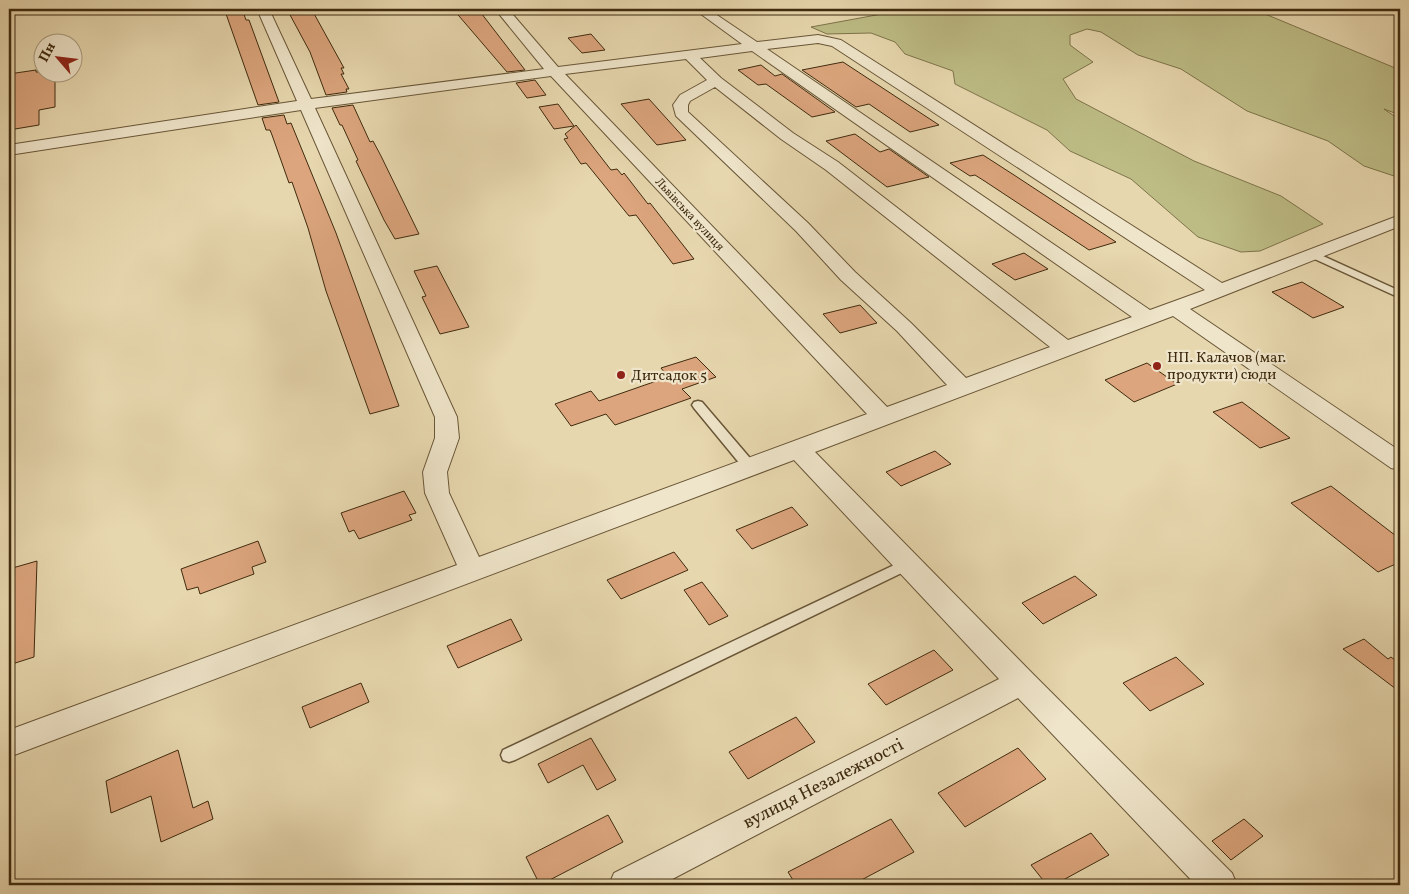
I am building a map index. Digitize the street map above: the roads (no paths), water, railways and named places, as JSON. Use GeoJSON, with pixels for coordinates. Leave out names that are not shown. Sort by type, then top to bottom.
{"type":"FeatureCollection","features":[{"type":"Feature","properties":{"kind":"street"},"geometry":{"type":"LineString","coordinates":[[263,9],[446,417],[447,438],[434,472],[437,493],[473,572]]}},
{"type":"Feature","properties":{"kind":"street","name":"Львівська вулиця"},"geometry":{"type":"LineString","coordinates":[[501,9],[554,71],[882,417]]}},
{"type":"Feature","properties":{"kind":"street"},"geometry":{"type":"LineString","coordinates":[[700,9],[1148,318]]}},
{"type":"Feature","properties":{"kind":"street"},"geometry":{"type":"LineString","coordinates":[[9,150],[307,104],[554,71],[818,39],[836,42],[1220,291]]}},
{"type":"Feature","properties":{"kind":"street"},"geometry":{"type":"LineString","coordinates":[[690,56],[716,81],[787,136],[832,166],[1065,348]]}},
{"type":"Feature","properties":{"kind":"street"},"geometry":{"type":"LineString","coordinates":[[716,81],[685,98],[680,106],[681,113],[802,227],[848,276],[904,327],[962,387]]}},
{"type":"Feature","properties":{"kind":"street"},"geometry":{"type":"LineString","coordinates":[[9,744],[1220,291],[1400,220]]}},
{"type":"Feature","properties":{"kind":"street"},"geometry":{"type":"LineString","coordinates":[[1174,307],[1400,462]]}},
{"type":"Feature","properties":{"kind":"street"},"geometry":{"type":"LineString","coordinates":[[798,449],[1021,682],[1220,885]]}},
{"type":"Feature","properties":{"kind":"street","name":"вулиця Незалежності"},"geometry":{"type":"LineString","coordinates":[[626,885],[1021,682]]}},
{"type":"Feature","properties":{"kind":"lane"},"geometry":{"type":"LineString","coordinates":[[1312,254],[1400,295]]}},
{"type":"Feature","properties":{"kind":"lane"},"geometry":{"type":"LineString","coordinates":[[698,405],[750,467]]}},
{"type":"Feature","properties":{"kind":"lane"},"geometry":{"type":"LineString","coordinates":[[508,755],[908,563]]}},
{"type":"Feature","properties":{"kind":"place","name":"НП. Калачов (маг. продукти) сюди"},"geometry":{"type":"Point","coordinates":[1157,366]}},
{"type":"Feature","properties":{"kind":"place","name":"Дитсадок 5"},"geometry":{"type":"Point","coordinates":[621,375]}}]}
